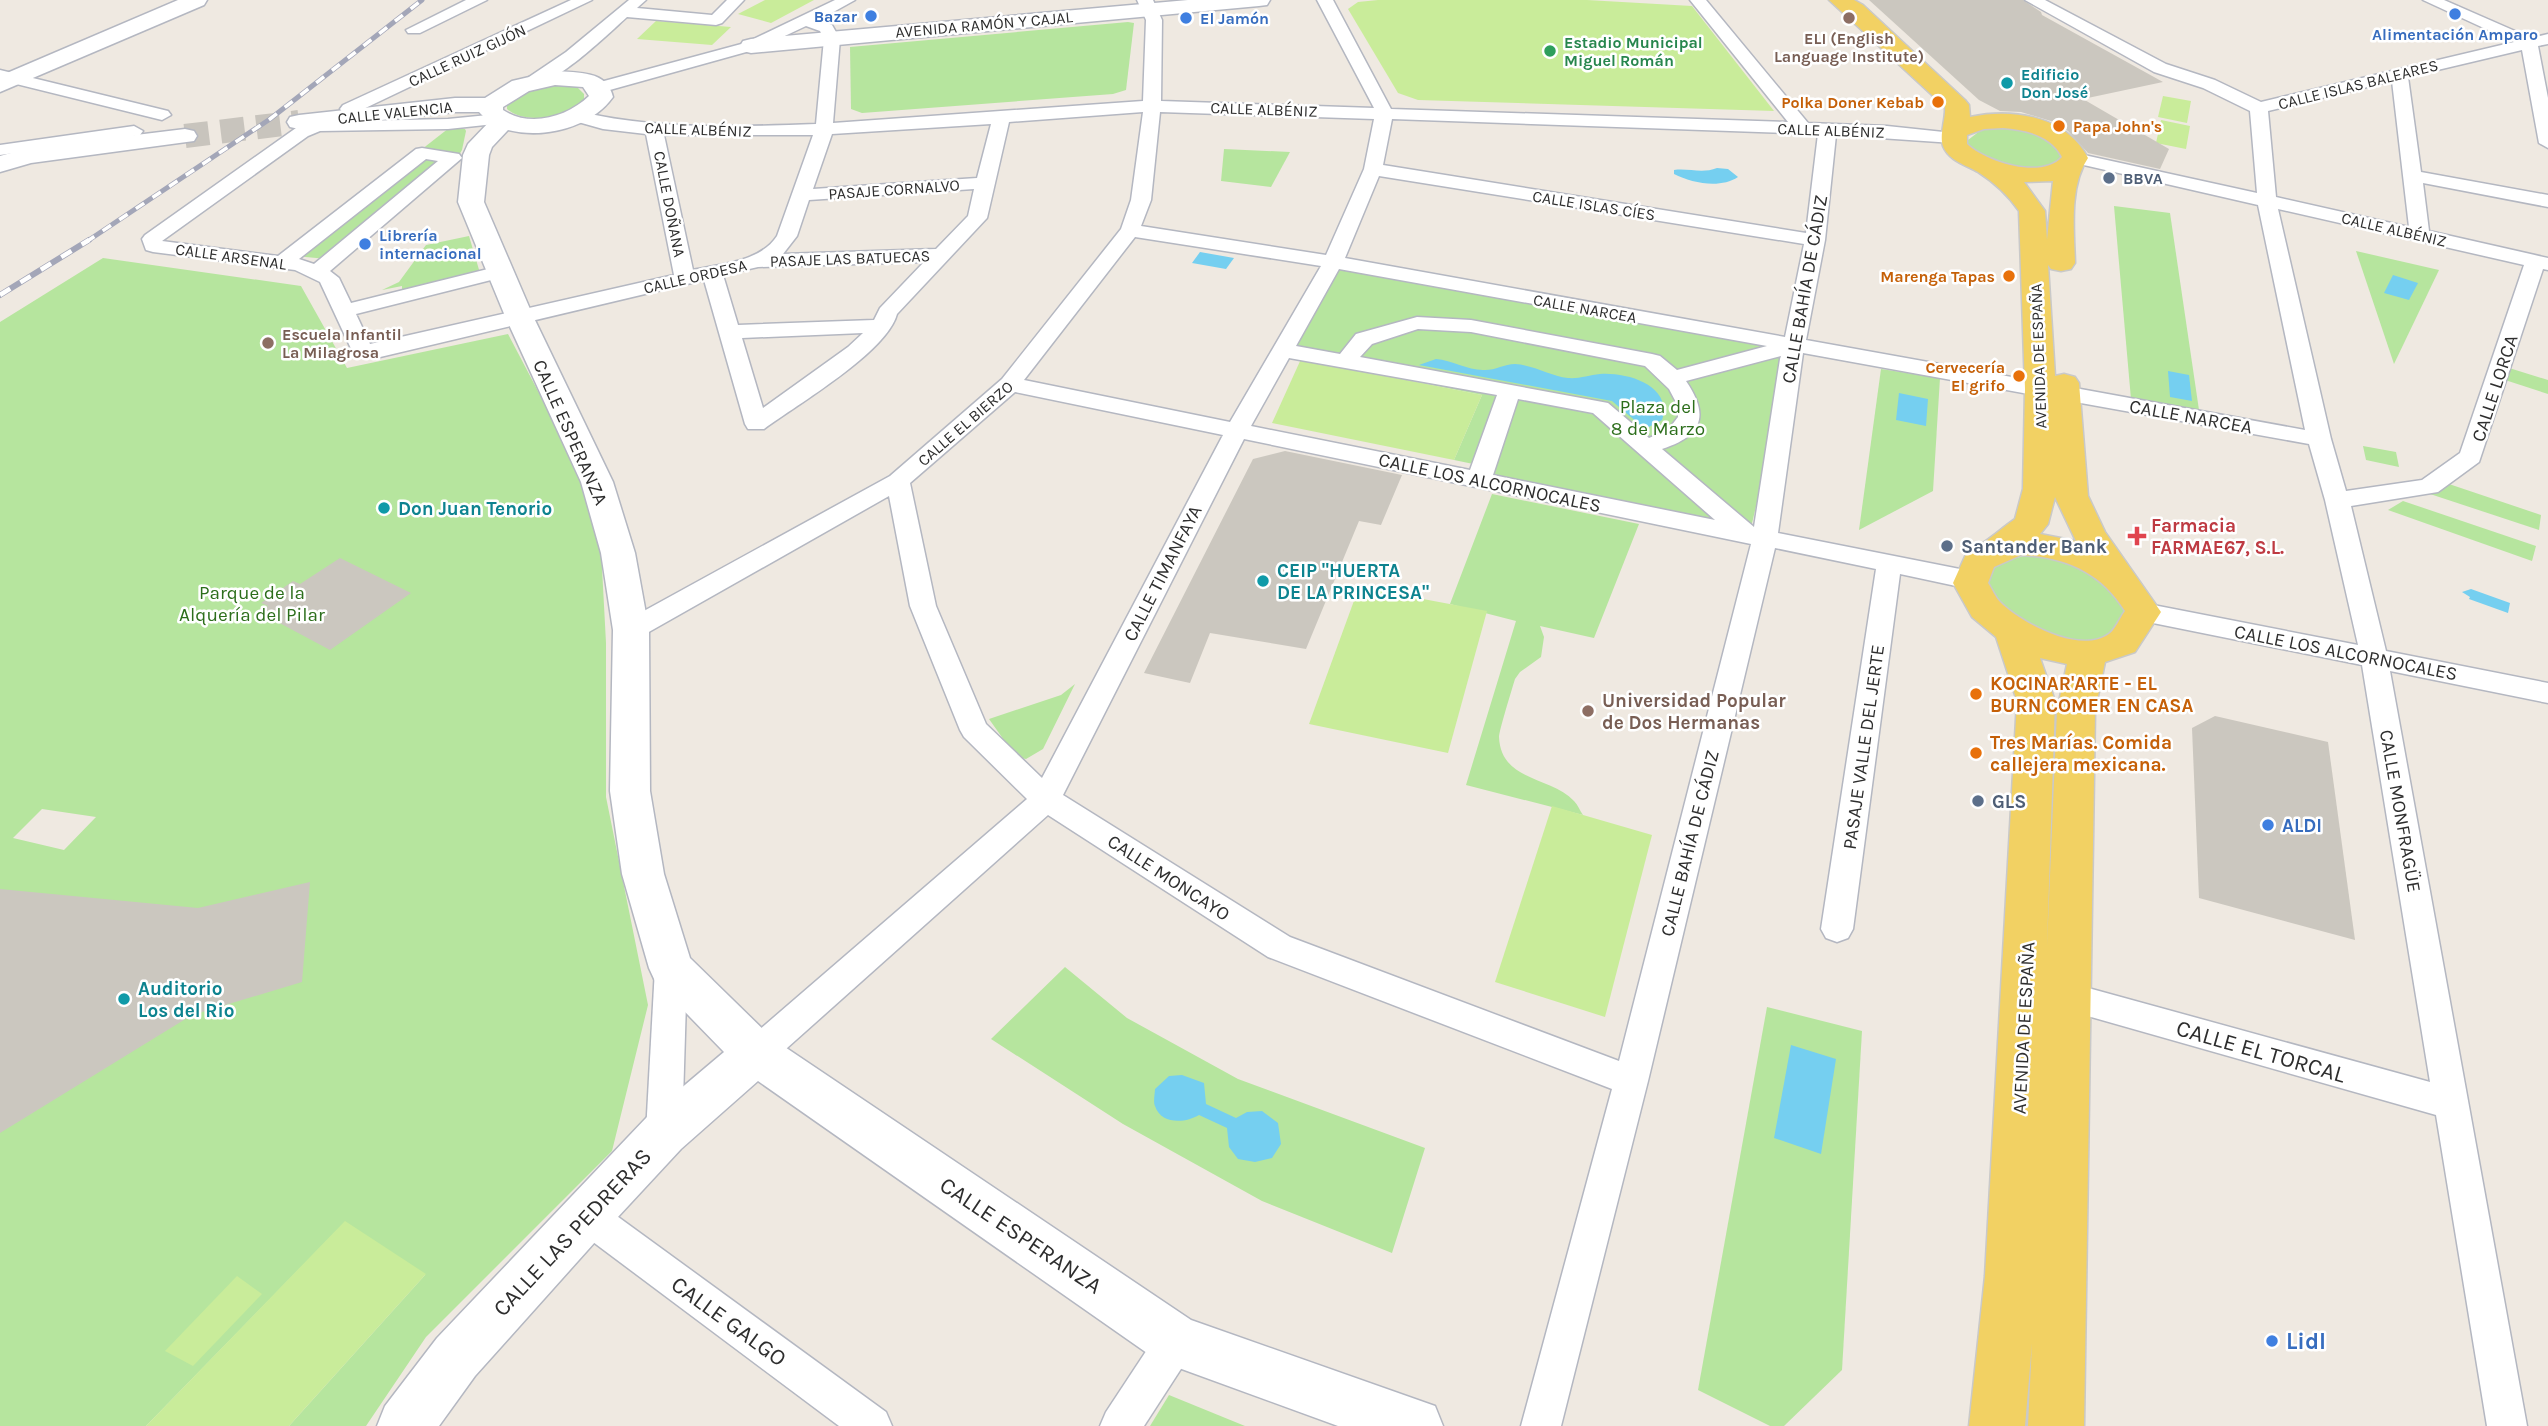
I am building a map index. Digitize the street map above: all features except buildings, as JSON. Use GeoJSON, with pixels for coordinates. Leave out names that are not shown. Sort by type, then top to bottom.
{"type":"FeatureCollection","features":[{"type":"Feature","properties":{"kind":"main road"},"geometry":{"type":"LineString","coordinates":[[1840,0],[1855,10],[1957,105],[1960,119],[1954,135]]}},
{"type":"Feature","properties":{"kind":"main road"},"geometry":{"type":"LineString","coordinates":[[1859,0],[1883,18],[1976,104],[2000,117],[2056,135],[2067,142],[2072,163],[2043,175],[2024,175],[1986,167]]}},
{"type":"Feature","properties":{"kind":"main road"},"geometry":{"type":"LineString","coordinates":[[1954,135],[1963,126],[1983,121],[2025,124]]}},
{"type":"Feature","properties":{"kind":"main road","name":"AVENIDA DE ESPAÑA"},"geometry":{"type":"LineString","coordinates":[[1954,135],[1961,153],[2017,189],[2032,211],[2052,391],[2071,496],[2088,533],[2113,572]]}},
{"type":"Feature","properties":{"kind":"main road","name":"AVENIDA DE ESPAÑA"},"geometry":{"type":"LineString","coordinates":[[1996,548],[2031,524],[2040,489],[2052,391],[2059,214],[2062,190],[2072,163]]}},
{"type":"Feature","properties":{"kind":"main road"},"geometry":{"type":"LineString","coordinates":[[2017,544],[2053,546],[2090,558],[2113,572],[2131,589],[2143,612],[2138,630],[2120,646],[2088,653],[2050,648],[2013,634],[1990,617],[1975,598],[1970,580],[1973,566],[1982,556],[1996,548],[2017,544]]}},
{"type":"Feature","properties":{"kind":"main road","name":"AVENIDA DE ESPAÑA"},"geometry":{"type":"LineString","coordinates":[[1997,1426],[2011,1276],[2036,701],[2013,634]]}},
{"type":"Feature","properties":{"kind":"main road"},"geometry":{"type":"LineString","coordinates":[[2056,1426],[2076,711],[2088,653]]}},
{"type":"Feature","properties":{"kind":"street"},"geometry":{"type":"LineString","coordinates":[[5,80],[196,0]]}},
{"type":"Feature","properties":{"kind":"street"},"geometry":{"type":"LineString","coordinates":[[414,30],[479,0]]}},
{"type":"Feature","properties":{"kind":"street","name":"CALLE RUIZ GIJÓN"},"geometry":{"type":"LineString","coordinates":[[349,109],[584,0]]}},
{"type":"Feature","properties":{"kind":"street"},"geometry":{"type":"LineString","coordinates":[[577,116],[593,107],[601,97],[599,88],[572,67],[638,0]]}},
{"type":"Feature","properties":{"kind":"street"},"geometry":{"type":"LineString","coordinates":[[624,12],[716,20],[736,0]]}},
{"type":"Feature","properties":{"kind":"street"},"geometry":{"type":"LineString","coordinates":[[599,88],[751,46],[846,0]]}},
{"type":"Feature","properties":{"kind":"street"},"geometry":{"type":"LineString","coordinates":[[846,0],[830,19],[843,30],[871,34]]}},
{"type":"Feature","properties":{"kind":"street","name":"AVENIDA RAMÓN Y CAJAL"},"geometry":{"type":"LineString","coordinates":[[751,46],[1148,5],[1259,0]]}},
{"type":"Feature","properties":{"kind":"street"},"geometry":{"type":"LineString","coordinates":[[1325,0],[1380,100],[1384,113]]}},
{"type":"Feature","properties":{"kind":"street"},"geometry":{"type":"LineString","coordinates":[[1698,0],[1816,130]]}},
{"type":"Feature","properties":{"kind":"street"},"geometry":{"type":"LineString","coordinates":[[2033,0],[2160,68],[2209,84],[2259,108]]}},
{"type":"Feature","properties":{"kind":"street"},"geometry":{"type":"LineString","coordinates":[[2432,0],[2529,43],[2546,115],[2548,143]]}},
{"type":"Feature","properties":{"kind":"street","name":"CALLE EL BIERZO"},"geometry":{"type":"LineString","coordinates":[[631,630],[898,481],[1010,384],[1130,230],[1141,200],[1152,106],[1154,20],[1148,5]]}},
{"type":"Feature","properties":{"kind":"street"},"geometry":{"type":"LineString","coordinates":[[806,20],[827,28],[832,39]]}},
{"type":"Feature","properties":{"kind":"street","name":"CALLE ORDESA"},"geometry":{"type":"LineString","coordinates":[[519,316],[758,261],[779,248],[787,236],[824,130],[832,39]]}},
{"type":"Feature","properties":{"kind":"street","name":"CALLE ISLAS BALEARES"},"geometry":{"type":"LineString","coordinates":[[2267,201],[2259,108],[2548,39]]}},
{"type":"Feature","properties":{"kind":"street","name":"CALLE ESPERANZA"},"geometry":{"type":"LineString","coordinates":[[572,67],[505,92],[498,115],[476,155],[471,202],[519,316],[597,482],[618,553],[631,630],[629,791],[643,874],[671,968],[664,1133]]}},
{"type":"Feature","properties":{"kind":"street"},"geometry":{"type":"LineString","coordinates":[[2399,73],[2420,235]]}},
{"type":"Feature","properties":{"kind":"street"},"geometry":{"type":"LineString","coordinates":[[5,80],[162,115]]}},
{"type":"Feature","properties":{"kind":"street","name":"CALLE VALENCIA"},"geometry":{"type":"LineString","coordinates":[[299,122],[455,105],[539,125],[577,116]]}},
{"type":"Feature","properties":{"kind":"street","name":"CALLE ALBÉNIZ"},"geometry":{"type":"LineString","coordinates":[[577,116],[603,124],[654,129],[824,130],[1152,106],[1954,135]]}},
{"type":"Feature","properties":{"kind":"street","name":"CALLE TIMANFAYA"},"geometry":{"type":"LineString","coordinates":[[756,1055],[1046,799],[1236,430],[1333,262],[1373,169],[1384,113]]}},
{"type":"Feature","properties":{"kind":"street","name":"CALLE ARSENAL"},"geometry":{"type":"LineString","coordinates":[[316,273],[299,265],[153,246],[152,239],[302,132],[318,126],[448,124],[498,115]]}},
{"type":"Feature","properties":{"kind":"street"},"geometry":{"type":"LineString","coordinates":[[712,273],[756,424],[856,352],[883,326],[887,312],[977,218],[1001,117]]}},
{"type":"Feature","properties":{"kind":"street","name":"CALLE DOÑANA"},"geometry":{"type":"LineString","coordinates":[[654,129],[685,279]]}},
{"type":"Feature","properties":{"kind":"street","name":"CALLE BAHÍA DE CÁDIZ"},"geometry":{"type":"LineString","coordinates":[[1541,1426],[1631,1081],[1757,537],[1815,240],[1816,130]]}},
{"type":"Feature","properties":{"kind":"street"},"geometry":{"type":"LineString","coordinates":[[0,150],[134,131]]}},
{"type":"Feature","properties":{"kind":"street"},"geometry":{"type":"LineString","coordinates":[[0,163],[29,156],[185,136]]}},
{"type":"Feature","properties":{"kind":"street"},"geometry":{"type":"LineString","coordinates":[[282,263],[422,153],[453,158],[316,273],[329,278],[362,350],[376,351],[519,316]]}},
{"type":"Feature","properties":{"kind":"street","name":"CALLE ALBÉNIZ"},"geometry":{"type":"LineString","coordinates":[[2072,163],[2267,201],[2542,263]]}},
{"type":"Feature","properties":{"kind":"street","name":"CALLE ISLAS CÍES"},"geometry":{"type":"LineString","coordinates":[[1373,169],[1815,240]]}},
{"type":"Feature","properties":{"kind":"street"},"geometry":{"type":"LineString","coordinates":[[2414,176],[2548,201]]}},
{"type":"Feature","properties":{"kind":"street","name":"PASAJE CORNALVO"},"geometry":{"type":"LineString","coordinates":[[802,195],[986,183]]}},
{"type":"Feature","properties":{"kind":"street","name":"CALLE MONFRAGÜE"},"geometry":{"type":"LineString","coordinates":[[2267,201],[2319,439],[2337,500],[2374,656],[2507,1426]]}},
{"type":"Feature","properties":{"kind":"street","name":"CALLE NARCEA"},"geometry":{"type":"LineString","coordinates":[[1130,230],[1333,262],[2319,439]]}},
{"type":"Feature","properties":{"kind":"street","name":"PASAJE LAS BATUECAS"},"geometry":{"type":"LineString","coordinates":[[758,261],[942,255]]}},
{"type":"Feature","properties":{"kind":"street","name":"CALLE LORCA"},"geometry":{"type":"LineString","coordinates":[[2337,500],[2429,487],[2471,457],[2542,263]]}},
{"type":"Feature","properties":{"kind":"street"},"geometry":{"type":"LineString","coordinates":[[344,311],[500,272]]}},
{"type":"Feature","properties":{"kind":"street"},"geometry":{"type":"LineString","coordinates":[[1471,326],[1486,290]]}},
{"type":"Feature","properties":{"kind":"street"},"geometry":{"type":"LineString","coordinates":[[1620,355],[1632,316]]}},
{"type":"Feature","properties":{"kind":"street"},"geometry":{"type":"LineString","coordinates":[[1345,361],[1364,339],[1417,323],[1471,326],[1652,361],[1674,378],[1687,400],[1690,412],[1687,426],[1677,435],[1645,447]]}},
{"type":"Feature","properties":{"kind":"street"},"geometry":{"type":"LineString","coordinates":[[728,332],[883,326]]}},
{"type":"Feature","properties":{"kind":"street"},"geometry":{"type":"LineString","coordinates":[[1674,378],[1794,346]]}},
{"type":"Feature","properties":{"kind":"street"},"geometry":{"type":"LineString","coordinates":[[1282,350],[1600,408],[1757,537]]}},
{"type":"Feature","properties":{"kind":"street","name":"CALLE LOS ALCORNOCALES"},"geometry":{"type":"LineString","coordinates":[[1010,384],[1970,580]]}},
{"type":"Feature","properties":{"kind":"street"},"geometry":{"type":"LineString","coordinates":[[1479,480],[1510,391]]}},
{"type":"Feature","properties":{"kind":"street","name":"CALLE MONCAYO"},"geometry":{"type":"LineString","coordinates":[[898,481],[923,606],[974,730],[1046,799],[1279,947],[1631,1081]]}},
{"type":"Feature","properties":{"kind":"street","name":"PASAJE VALLE DEL JERTE"},"geometry":{"type":"LineString","coordinates":[[1837,929],[1889,565]]}},
{"type":"Feature","properties":{"kind":"street","name":"CALLE LOS ALCORNOCALES"},"geometry":{"type":"LineString","coordinates":[[2143,612],[2374,656],[2548,693]]}},
{"type":"Feature","properties":{"kind":"street","name":"CALLE ESPERANZA"},"geometry":{"type":"LineString","coordinates":[[671,968],[756,1055],[1176,1341],[1415,1426]]}},
{"type":"Feature","properties":{"kind":"street","name":"CALLE EL TORCAL"},"geometry":{"type":"LineString","coordinates":[[2070,997],[2452,1104]]}},
{"type":"Feature","properties":{"kind":"street","name":"CALLE LAS PEDRERAS"},"geometry":{"type":"LineString","coordinates":[[405,1426],[456,1357],[586,1215],[664,1133],[756,1055]]}},
{"type":"Feature","properties":{"kind":"street","name":"CALLE GALGO"},"geometry":{"type":"LineString","coordinates":[[586,1215],[872,1426]]}},
{"type":"Feature","properties":{"kind":"street"},"geometry":{"type":"LineString","coordinates":[[1119,1426],[1176,1341]]}},
{"type":"Feature","properties":{"kind":"green space"},"geometry":{"type":"Polygon","coordinates":[[[765,0],[814,0],[771,23],[738,14],[765,0]]]}},
{"type":"Feature","properties":{"kind":"green space","name":"Estadio Municipal Miguel Román"},"geometry":{"type":"Polygon","coordinates":[[[1587,0],[1692,6],[1774,111],[1418,100],[1398,93],[1348,9],[1358,2],[1587,0]]]}},
{"type":"Feature","properties":{"kind":"green space"},"geometry":{"type":"Polygon","coordinates":[[[656,21],[731,27],[712,45],[637,39],[656,21]]]}},
{"type":"Feature","properties":{"kind":"green space"},"geometry":{"type":"Polygon","coordinates":[[[1134,23],[1126,90],[1113,94],[862,113],[851,109],[850,47],[1134,23]]]}},
{"type":"Feature","properties":{"kind":"green space"},"geometry":{"type":"Polygon","coordinates":[[[552,84],[577,87],[584,94],[584,99],[568,111],[547,117],[525,117],[507,109],[507,104],[514,95],[552,84]]]}},
{"type":"Feature","properties":{"kind":"green space"},"geometry":{"type":"Polygon","coordinates":[[[2163,96],[2191,101],[2187,123],[2158,117],[2163,96]]]}},
{"type":"Feature","properties":{"kind":"green space"},"geometry":{"type":"Polygon","coordinates":[[[2161,120],[2190,126],[2186,149],[2156,143],[2161,120]]]}},
{"type":"Feature","properties":{"kind":"green space"},"geometry":{"type":"Polygon","coordinates":[[[449,128],[466,131],[462,150],[453,165],[327,259],[295,256],[293,250],[449,128]]]}},
{"type":"Feature","properties":{"kind":"green space"},"geometry":{"type":"Polygon","coordinates":[[[1993,128],[2032,133],[2056,147],[2063,154],[2062,161],[2045,170],[1999,166],[1968,147],[1968,140],[1981,130],[1993,128]]]}},
{"type":"Feature","properties":{"kind":"green space"},"geometry":{"type":"Polygon","coordinates":[[[1224,149],[1290,152],[1271,187],[1221,181],[1224,149]]]}},
{"type":"Feature","properties":{"kind":"green space"},"geometry":{"type":"Polygon","coordinates":[[[2114,206],[2170,213],[2199,410],[2131,399],[2114,206]]]}},
{"type":"Feature","properties":{"kind":"green space"},"geometry":{"type":"Polygon","coordinates":[[[469,236],[480,273],[402,292],[402,286],[382,290],[399,282],[426,245],[469,236]]]}},
{"type":"Feature","properties":{"kind":"green space"},"geometry":{"type":"Polygon","coordinates":[[[2356,251],[2439,270],[2394,364],[2356,251]]]}},
{"type":"Feature","properties":{"kind":"green space","name":"Parque de la Alquería del Pilar"},"geometry":{"type":"Polygon","coordinates":[[[103,258],[301,286],[347,368],[508,334],[570,452],[594,511],[601,549],[606,643],[606,797],[648,1005],[612,1151],[426,1337],[366,1426],[289,1426],[425,1275],[345,1222],[146,1426],[0,1426],[0,322],[103,258]],[[42,809],[13,838],[64,850],[96,817],[42,809]]]}},
{"type":"Feature","properties":{"kind":"green space","name":"Plaza del 8 de Marzo"},"geometry":{"type":"Polygon","coordinates":[[[1333,262],[1794,346],[1749,536],[1479,480],[1483,466],[1454,460],[1482,395],[1301,359],[1282,350],[1333,262]]]}},
{"type":"Feature","properties":{"kind":"green space"},"geometry":{"type":"Polygon","coordinates":[[[1301,359],[1482,395],[1454,460],[1272,423],[1301,359]]]}},
{"type":"Feature","properties":{"kind":"green space"},"geometry":{"type":"Polygon","coordinates":[[[2506,367],[2548,380],[2548,394],[2502,379],[2506,367]]]}},
{"type":"Feature","properties":{"kind":"green space"},"geometry":{"type":"Polygon","coordinates":[[[1881,369],[1940,378],[1933,491],[1859,530],[1881,369]]]}},
{"type":"Feature","properties":{"kind":"green space"},"geometry":{"type":"Polygon","coordinates":[[[2363,446],[2396,452],[2399,467],[2366,460],[2363,446]]]}},
{"type":"Feature","properties":{"kind":"green space"},"geometry":{"type":"Polygon","coordinates":[[[2449,484],[2541,515],[2539,530],[2424,492],[2449,484]]]}},
{"type":"Feature","properties":{"kind":"green space"},"geometry":{"type":"Polygon","coordinates":[[[1492,494],[1639,524],[1594,638],[1540,626],[1544,637],[1541,657],[1520,672],[1515,679],[1499,737],[1502,752],[1508,762],[1518,770],[1564,793],[1583,815],[1466,785],[1516,621],[1450,604],[1492,494]]]}},
{"type":"Feature","properties":{"kind":"green space"},"geometry":{"type":"Polygon","coordinates":[[[2403,501],[2536,546],[2532,561],[2388,510],[2403,501]]]}},
{"type":"Feature","properties":{"kind":"green space"},"geometry":{"type":"Polygon","coordinates":[[[2043,554],[2087,567],[2126,607],[2122,624],[2112,635],[2081,642],[2063,640],[2029,629],[2009,615],[1990,590],[1988,579],[1991,571],[2009,560],[2043,554]]]}},
{"type":"Feature","properties":{"kind":"green space"},"geometry":{"type":"Polygon","coordinates":[[[1359,587],[1487,611],[1448,753],[1309,724],[1359,587]]]}},
{"type":"Feature","properties":{"kind":"green space"},"geometry":{"type":"Polygon","coordinates":[[[1075,684],[1043,749],[1026,759],[1016,757],[989,719],[1061,695],[1075,684]]]}},
{"type":"Feature","properties":{"kind":"green space"},"geometry":{"type":"Polygon","coordinates":[[[1552,806],[1652,835],[1605,1017],[1495,982],[1552,806]]]}},
{"type":"Feature","properties":{"kind":"green space"},"geometry":{"type":"Polygon","coordinates":[[[1065,967],[1127,1018],[1238,1079],[1425,1148],[1392,1253],[1262,1201],[1123,1124],[991,1039],[1065,967]]]}},
{"type":"Feature","properties":{"kind":"green space"},"geometry":{"type":"Polygon","coordinates":[[[1767,1007],[1862,1031],[1842,1370],[1784,1426],[1770,1426],[1698,1390],[1767,1007]]]}},
{"type":"Feature","properties":{"kind":"green space"},"geometry":{"type":"Polygon","coordinates":[[[345,1221],[426,1274],[289,1426],[146,1426],[345,1221]]]}},
{"type":"Feature","properties":{"kind":"green space"},"geometry":{"type":"Polygon","coordinates":[[[237,1276],[262,1294],[193,1366],[165,1351],[237,1276]]]}},
{"type":"Feature","properties":{"kind":"green space"},"geometry":{"type":"Polygon","coordinates":[[[1169,1395],[1245,1426],[1150,1426],[1169,1395]]]}},
{"type":"Feature","properties":{"kind":"water"},"geometry":{"type":"Polygon","coordinates":[[[1728,169],[1738,177],[1715,184],[1689,180],[1674,174],[1674,170],[1706,171],[1728,169]]]}},
{"type":"Feature","properties":{"kind":"water"},"geometry":{"type":"Polygon","coordinates":[[[1200,252],[1234,258],[1226,269],[1192,263],[1200,252]]]}},
{"type":"Feature","properties":{"kind":"water"},"geometry":{"type":"Polygon","coordinates":[[[2393,275],[2418,283],[2409,300],[2384,293],[2393,275]]]}},
{"type":"Feature","properties":{"kind":"water"},"geometry":{"type":"Polygon","coordinates":[[[1436,359],[1477,370],[1515,364],[1568,378],[1611,374],[1635,379],[1655,390],[1661,398],[1664,408],[1662,420],[1645,429],[1612,401],[1419,365],[1436,359]]]}},
{"type":"Feature","properties":{"kind":"water"},"geometry":{"type":"Polygon","coordinates":[[[2168,371],[2189,375],[2192,401],[2170,397],[2168,371]]]}},
{"type":"Feature","properties":{"kind":"water"},"geometry":{"type":"Polygon","coordinates":[[[1899,393],[1928,399],[1926,426],[1896,420],[1899,393]]]}},
{"type":"Feature","properties":{"kind":"water"},"geometry":{"type":"Polygon","coordinates":[[[2471,589],[2510,603],[2508,613],[2469,599],[2470,597],[2462,592],[2471,589]]]}},
{"type":"Feature","properties":{"kind":"water"},"geometry":{"type":"Polygon","coordinates":[[[1791,1045],[1836,1059],[1821,1154],[1774,1138],[1791,1045]]]}},
{"type":"Feature","properties":{"kind":"water"},"geometry":{"type":"Polygon","coordinates":[[[1182,1075],[1204,1083],[1206,1104],[1236,1118],[1247,1112],[1262,1111],[1278,1123],[1281,1144],[1272,1158],[1255,1162],[1238,1159],[1229,1147],[1227,1128],[1199,1115],[1181,1121],[1163,1117],[1154,1104],[1155,1089],[1169,1076],[1182,1075]]]}},
{"type":"Feature","properties":{"kind":"tunnel"},"geometry":{"type":"LineString","coordinates":[[185,136],[299,122]]}},
{"type":"Feature","properties":{"kind":"railway"},"geometry":{"type":"LineString","coordinates":[[89,240],[270,119],[422,0]]}},
{"type":"Feature","properties":{"kind":"railway"},"geometry":{"type":"LineString","coordinates":[[0,295],[89,240]]}},
{"type":"Feature","properties":{"kind":"place","name":"Alimentación Amparo"},"geometry":{"type":"Point","coordinates":[2455,14]}},
{"type":"Feature","properties":{"kind":"place","name":"Bazar"},"geometry":{"type":"Point","coordinates":[871,16]}},
{"type":"Feature","properties":{"kind":"place","name":"El Jamón"},"geometry":{"type":"Point","coordinates":[1186,18]}},
{"type":"Feature","properties":{"kind":"place","name":"ELI (English Language Institute)"},"geometry":{"type":"Point","coordinates":[1849,18]}},
{"type":"Feature","properties":{"kind":"place","name":"Estadio Municipal Miguel Román"},"geometry":{"type":"Point","coordinates":[1550,51]}},
{"type":"Feature","properties":{"kind":"place","name":"Edificio Don José"},"geometry":{"type":"Point","coordinates":[2007,83]}},
{"type":"Feature","properties":{"kind":"place","name":"Polka Doner Kebab"},"geometry":{"type":"Point","coordinates":[1938,102]}},
{"type":"Feature","properties":{"kind":"place","name":"Papa John's"},"geometry":{"type":"Point","coordinates":[2059,126]}},
{"type":"Feature","properties":{"kind":"place","name":"BBVA"},"geometry":{"type":"Point","coordinates":[2109,178]}},
{"type":"Feature","properties":{"kind":"place","name":"Librería internacional"},"geometry":{"type":"Point","coordinates":[365,244]}},
{"type":"Feature","properties":{"kind":"place","name":"Marenga Tapas"},"geometry":{"type":"Point","coordinates":[2009,276]}},
{"type":"Feature","properties":{"kind":"place","name":"Escuela Infantil La Milagrosa"},"geometry":{"type":"Point","coordinates":[268,343]}},
{"type":"Feature","properties":{"kind":"place","name":"Cervecería El grifo"},"geometry":{"type":"Point","coordinates":[2019,376]}},
{"type":"Feature","properties":{"kind":"place","name":"Don Juan Tenorio"},"geometry":{"type":"Point","coordinates":[384,508]}},
{"type":"Feature","properties":{"kind":"place","name":"Farmacia FARMAE67, S.L."},"geometry":{"type":"Point","coordinates":[2137,536]}},
{"type":"Feature","properties":{"kind":"place","name":"Santander Bank"},"geometry":{"type":"Point","coordinates":[1947,546]}},
{"type":"Feature","properties":{"kind":"place","name":"CEIP \"HUERTA DE LA PRINCESA\""},"geometry":{"type":"Point","coordinates":[1263,581]}},
{"type":"Feature","properties":{"kind":"place","name":"KOCINAR'ARTE - EL BURN COMER EN CASA"},"geometry":{"type":"Point","coordinates":[1976,694]}},
{"type":"Feature","properties":{"kind":"place","name":"Universidad Popular de Dos Hermanas"},"geometry":{"type":"Point","coordinates":[1588,711]}},
{"type":"Feature","properties":{"kind":"place","name":"Tres Marías. Comida callejera mexicana."},"geometry":{"type":"Point","coordinates":[1976,753]}},
{"type":"Feature","properties":{"kind":"place","name":"GLS"},"geometry":{"type":"Point","coordinates":[1978,801]}},
{"type":"Feature","properties":{"kind":"place","name":"ALDI"},"geometry":{"type":"Point","coordinates":[2268,825]}},
{"type":"Feature","properties":{"kind":"place","name":"Auditorio Los del Rio"},"geometry":{"type":"Point","coordinates":[124,999]}},
{"type":"Feature","properties":{"kind":"place","name":"Lidl"},"geometry":{"type":"Point","coordinates":[2272,1341]}}]}
